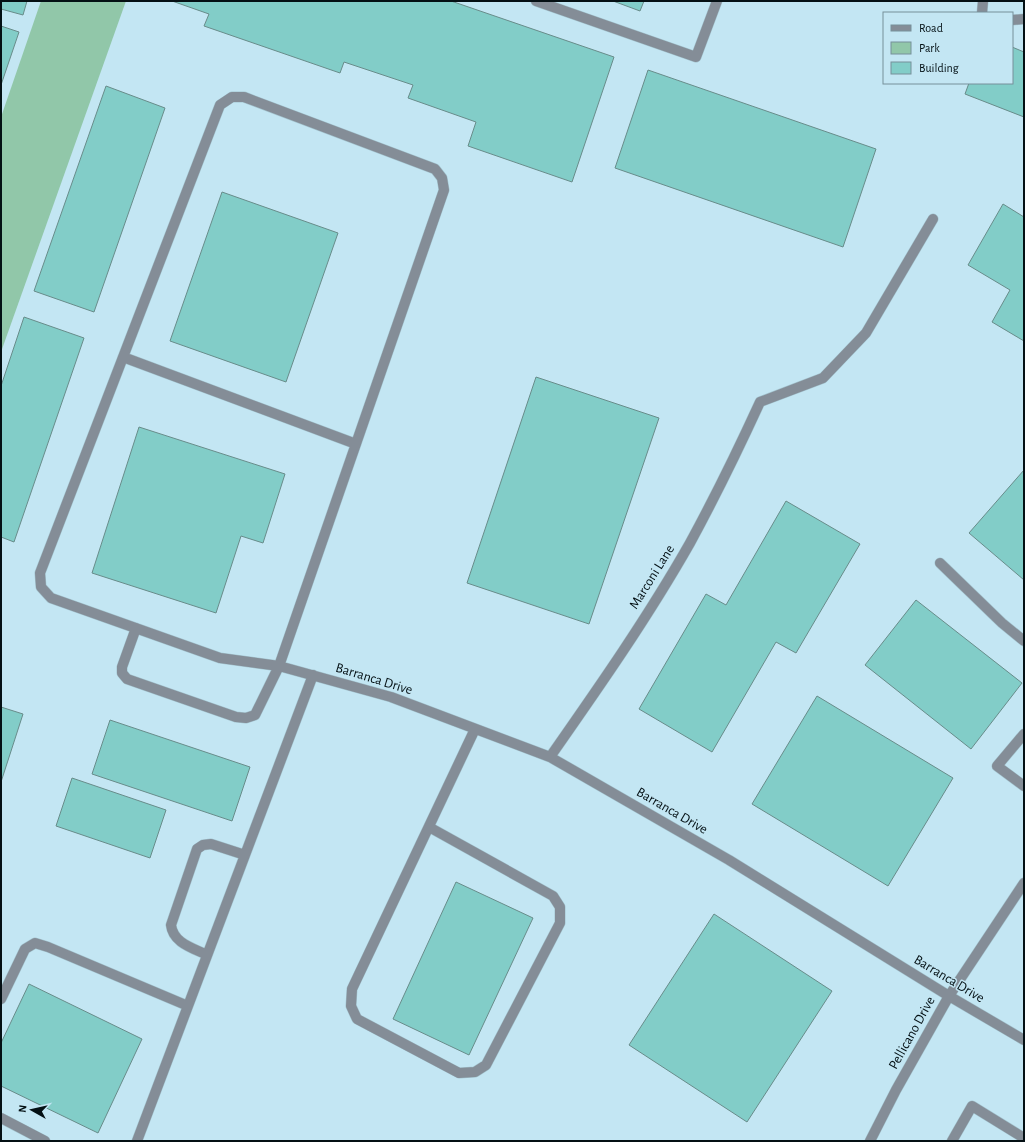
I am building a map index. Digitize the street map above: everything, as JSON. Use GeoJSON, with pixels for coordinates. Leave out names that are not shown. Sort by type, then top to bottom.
{"type":"FeatureCollection","features":[{"type":"Feature","properties":{"kind":"street"},"geometry":{"type":"LineString","coordinates":[[536,1],[696,57],[717,1]]}},
{"type":"Feature","properties":{"kind":"street"},"geometry":{"type":"LineString","coordinates":[[982,12],[983,1]]}},
{"type":"Feature","properties":{"kind":"street"},"geometry":{"type":"LineString","coordinates":[[1013,20],[1024,18]]}},
{"type":"Feature","properties":{"kind":"street","name":"Barranca Drive"},"geometry":{"type":"LineString","coordinates":[[136,628],[122,667],[122,673],[127,679],[236,717],[246,718],[255,715],[279,666],[444,190],[442,178],[435,169],[244,97],[232,97],[220,105],[40,573],[41,587],[51,598],[136,628],[220,658],[279,666],[391,697],[550,757],[729,860],[949,996],[1024,1040]]}},
{"type":"Feature","properties":{"kind":"street","name":"Marconi Lane"},"geometry":{"type":"LineString","coordinates":[[550,757],[600,686],[689,544],[727,473],[760,402],[823,378],[866,333],[933,219]]}},
{"type":"Feature","properties":{"kind":"street"},"geometry":{"type":"LineString","coordinates":[[123,357],[356,444]]}},
{"type":"Feature","properties":{"kind":"street"},"geometry":{"type":"LineString","coordinates":[[940,563],[1002,623],[1024,641]]}},
{"type":"Feature","properties":{"kind":"street"},"geometry":{"type":"LineString","coordinates":[[136,1141],[313,675]]}},
{"type":"Feature","properties":{"kind":"street"},"geometry":{"type":"LineString","coordinates":[[429,827],[553,896],[560,907],[560,923],[486,1065],[475,1072],[459,1073],[357,1019],[351,1006],[352,989],[475,729]]}},
{"type":"Feature","properties":{"kind":"street"},"geometry":{"type":"LineString","coordinates":[[1024,734],[997,766],[1024,786]]}},
{"type":"Feature","properties":{"kind":"street"},"geometry":{"type":"LineString","coordinates":[[207,955],[177,940],[172,933],[170,925],[197,849],[204,845],[211,844],[245,855]]}},
{"type":"Feature","properties":{"kind":"street","name":"Pellicano Drive"},"geometry":{"type":"LineString","coordinates":[[870,1141],[896,1090],[949,996],[1024,883]]}},
{"type":"Feature","properties":{"kind":"street"},"geometry":{"type":"LineString","coordinates":[[1,999],[25,949],[35,943],[48,947],[188,1006]]}},
{"type":"Feature","properties":{"kind":"street"},"geometry":{"type":"LineString","coordinates":[[952,1141],[972,1106],[1024,1138]]}},
{"type":"Feature","properties":{"kind":"street"},"geometry":{"type":"LineString","coordinates":[[1,1118],[45,1141]]}},
{"type":"Feature","properties":{"kind":"green space"},"geometry":{"type":"Polygon","coordinates":[[[41,1],[126,1],[1,352],[1,117],[41,1]]]}},
{"type":"Feature","properties":{"kind":"building"},"geometry":{"type":"Polygon","coordinates":[[[1,1],[27,1],[23,15],[1,9],[1,1]]]}},
{"type":"Feature","properties":{"kind":"building"},"geometry":{"type":"Polygon","coordinates":[[[172,1],[451,1],[614,57],[572,182],[468,146],[476,122],[408,98],[413,85],[344,62],[340,73],[204,26],[209,14],[172,1]]]}},
{"type":"Feature","properties":{"kind":"building"},"geometry":{"type":"Polygon","coordinates":[[[613,1],[644,1],[640,11],[613,1]]]}},
{"type":"Feature","properties":{"kind":"building"},"geometry":{"type":"Polygon","coordinates":[[[1,26],[19,32],[1,85],[1,26]]]}},
{"type":"Feature","properties":{"kind":"building"},"geometry":{"type":"Polygon","coordinates":[[[1013,47],[1024,52],[1024,117],[965,94],[969,84],[1013,84],[1013,47]]]}},
{"type":"Feature","properties":{"kind":"building"},"geometry":{"type":"Polygon","coordinates":[[[648,70],[876,149],[843,247],[615,168],[648,70]]]}},
{"type":"Feature","properties":{"kind":"building"},"geometry":{"type":"Polygon","coordinates":[[[106,86],[165,108],[94,312],[34,291],[106,86]]]}},
{"type":"Feature","properties":{"kind":"building"},"geometry":{"type":"Polygon","coordinates":[[[222,192],[338,233],[286,382],[170,341],[222,192]]]}},
{"type":"Feature","properties":{"kind":"building"},"geometry":{"type":"Polygon","coordinates":[[[1003,204],[1024,217],[1024,341],[992,322],[1010,290],[968,265],[1003,204]]]}},
{"type":"Feature","properties":{"kind":"building"},"geometry":{"type":"Polygon","coordinates":[[[24,317],[84,338],[14,542],[1,537],[1,386],[24,317]]]}},
{"type":"Feature","properties":{"kind":"building"},"geometry":{"type":"Polygon","coordinates":[[[536,377],[659,418],[589,624],[467,583],[536,377]]]}},
{"type":"Feature","properties":{"kind":"building"},"geometry":{"type":"Polygon","coordinates":[[[139,427],[285,474],[263,543],[241,536],[216,613],[92,573],[139,427]]]}},
{"type":"Feature","properties":{"kind":"building"},"geometry":{"type":"Polygon","coordinates":[[[1024,470],[1024,580],[969,533],[1024,470]]]}},
{"type":"Feature","properties":{"kind":"building"},"geometry":{"type":"Polygon","coordinates":[[[786,501],[860,544],[796,653],[776,642],[712,752],[639,709],[706,594],[726,605],[786,501]]]}},
{"type":"Feature","properties":{"kind":"building"},"geometry":{"type":"Polygon","coordinates":[[[916,600],[1022,683],[971,749],[865,665],[916,600]]]}},
{"type":"Feature","properties":{"kind":"building"},"geometry":{"type":"Polygon","coordinates":[[[817,696],[953,778],[888,886],[752,804],[817,696]]]}},
{"type":"Feature","properties":{"kind":"building"},"geometry":{"type":"Polygon","coordinates":[[[1,707],[23,714],[1,782],[1,707]]]}},
{"type":"Feature","properties":{"kind":"building"},"geometry":{"type":"Polygon","coordinates":[[[110,720],[250,767],[232,821],[92,774],[110,720]]]}},
{"type":"Feature","properties":{"kind":"building"},"geometry":{"type":"Polygon","coordinates":[[[72,778],[166,810],[150,858],[56,826],[72,778]]]}},
{"type":"Feature","properties":{"kind":"building"},"geometry":{"type":"Polygon","coordinates":[[[456,882],[533,918],[469,1055],[393,1019],[456,882]]]}},
{"type":"Feature","properties":{"kind":"building"},"geometry":{"type":"Polygon","coordinates":[[[714,914],[832,991],[747,1122],[629,1045],[714,914]]]}},
{"type":"Feature","properties":{"kind":"building"},"geometry":{"type":"Polygon","coordinates":[[[29,984],[142,1039],[98,1133],[1,1086],[1,1043],[29,984]]]}}]}
